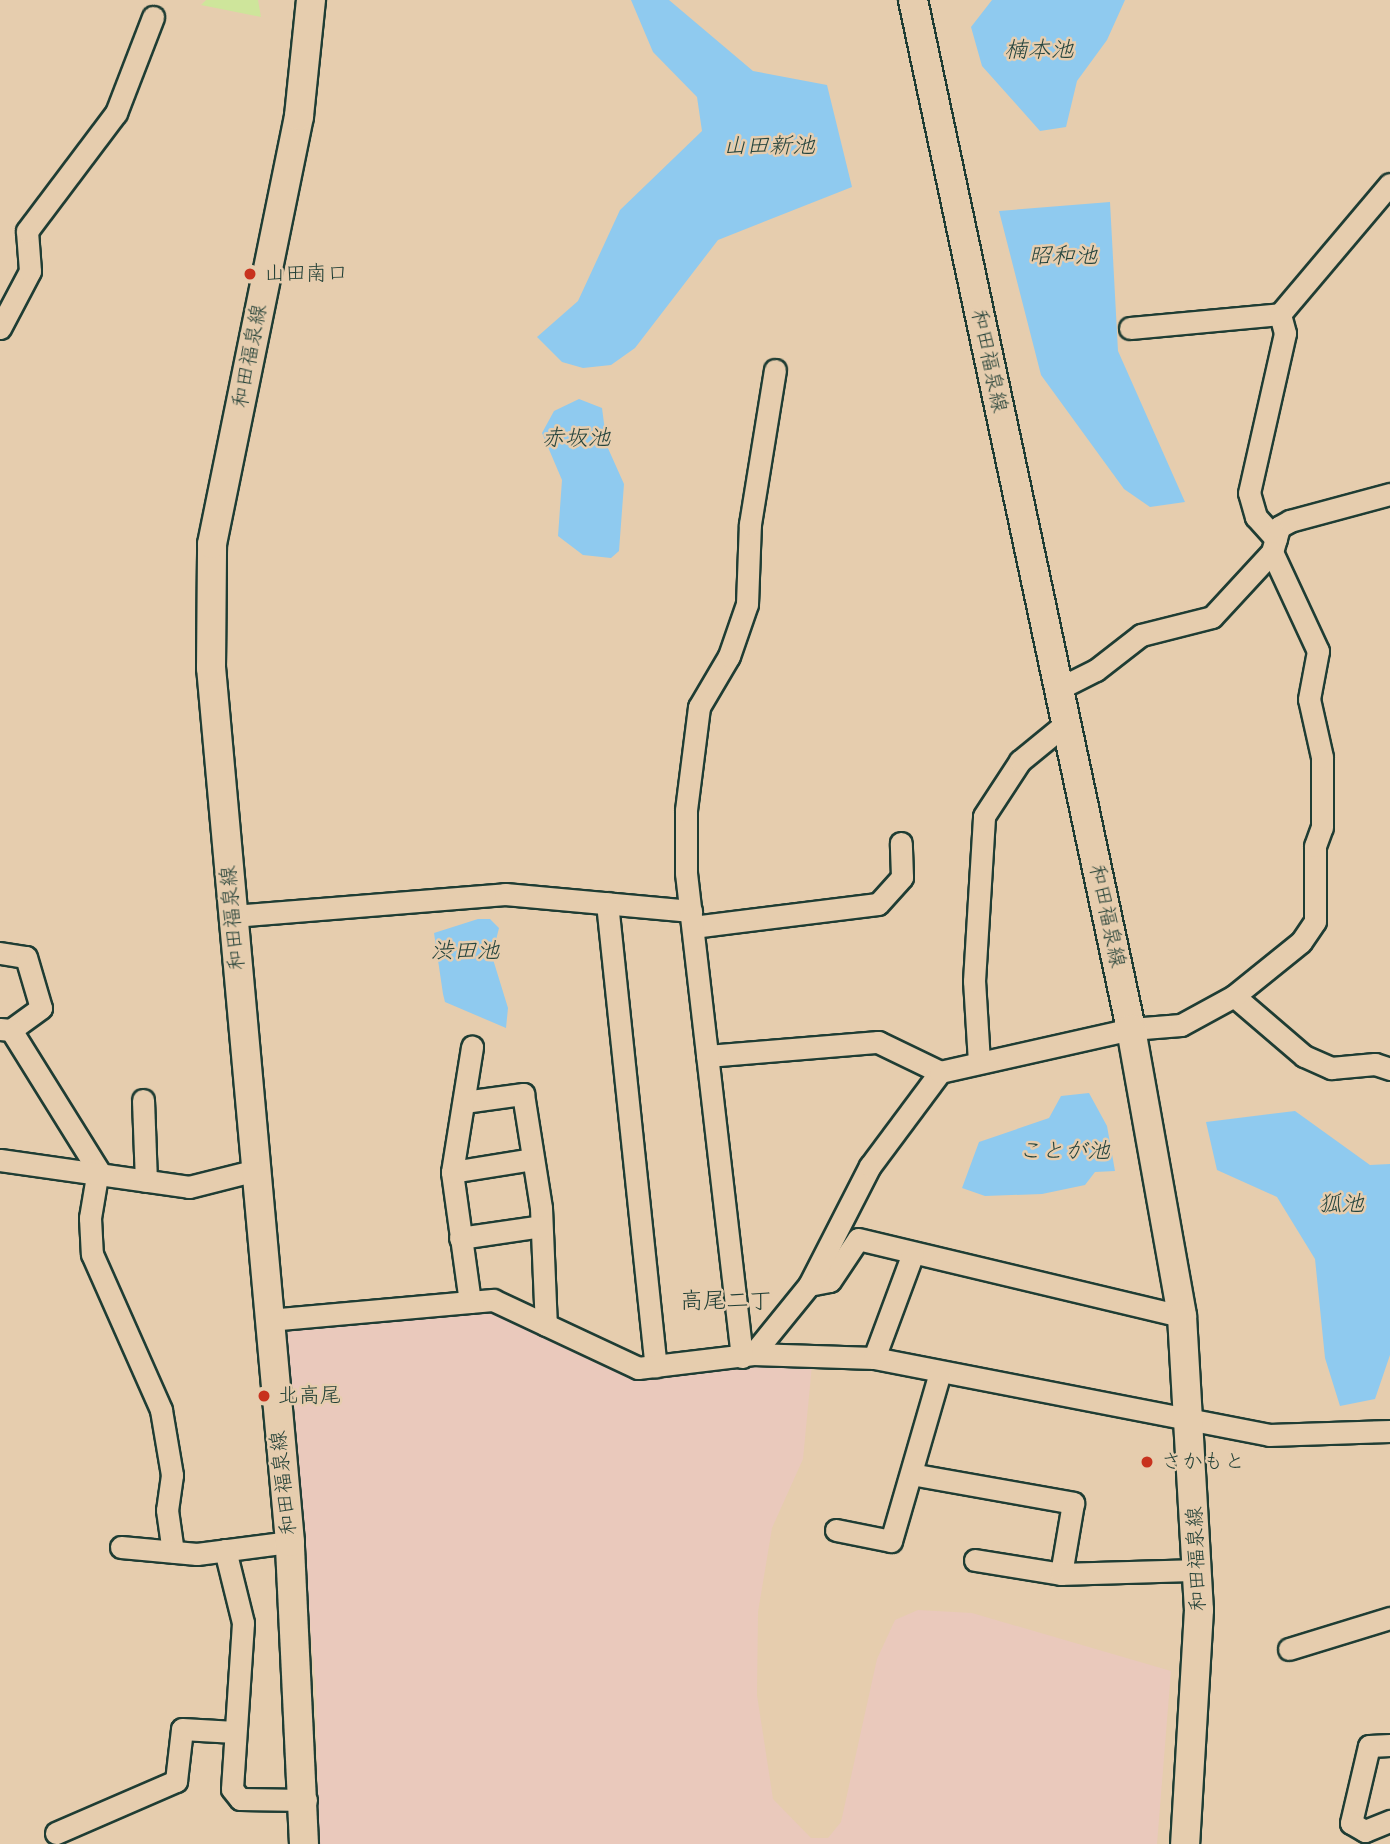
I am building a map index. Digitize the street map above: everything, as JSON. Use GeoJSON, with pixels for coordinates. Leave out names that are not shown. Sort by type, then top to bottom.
{"type":"FeatureCollection","features":[{"type":"Feature","properties":{"kind":"main road","name":"和田福泉線"},"geometry":{"type":"LineString","coordinates":[[304,1844],[306,1800],[290,1542],[211,668],[212,544],[299,116],[311,0]]}},
{"type":"Feature","properties":{"kind":"main road","name":"和田福泉線"},"geometry":{"type":"LineString","coordinates":[[913,0],[1131,1029],[1182,1316],[1192,1422],[1199,1570],[1185,1844]]}},
{"type":"Feature","properties":{"kind":"street"},"geometry":{"type":"LineString","coordinates":[[0,328],[30,271],[27,231],[116,113],[153,17]]}},
{"type":"Feature","properties":{"kind":"street"},"geometry":{"type":"LineString","coordinates":[[1130,328],[1280,314],[1390,184]]}},
{"type":"Feature","properties":{"kind":"street"},"geometry":{"type":"LineString","coordinates":[[747,1355],[809,1286],[870,1166],[940,1072],[1131,1029],[1181,1025],[1234,996],[1301,942],[1315,921],[1323,774],[1309,699],[1318,651],[1274,545],[1256,517],[1249,493],[1285,332],[1280,314]]}},
{"type":"Feature","properties":{"kind":"street"},"geometry":{"type":"LineString","coordinates":[[747,1355],[707,1056],[692,919],[686,810],[699,706],[729,656],[747,604],[750,524],[775,370]]}},
{"type":"Feature","properties":{"kind":"street"},"geometry":{"type":"LineString","coordinates":[[1058,689],[1096,670],[1141,635],[1212,617],[1274,545],[1290,521],[1390,494]]}},
{"type":"Feature","properties":{"kind":"street"},"geometry":{"type":"LineString","coordinates":[[979,1062],[974,981],[984,816],[1020,761],[1065,724]]}},
{"type":"Feature","properties":{"kind":"street"},"geometry":{"type":"LineString","coordinates":[[233,916],[478,895],[607,903],[692,919],[878,904],[902,877],[901,843]]}},
{"type":"Feature","properties":{"kind":"street"},"geometry":{"type":"LineString","coordinates":[[607,903],[656,1366]]}},
{"type":"Feature","properties":{"kind":"street"},"geometry":{"type":"LineString","coordinates":[[0,953],[26,957],[41,1008],[5,1029],[99,1170],[90,1218],[92,1254],[118,1300],[163,1420],[173,1552]]}},
{"type":"Feature","properties":{"kind":"street"},"geometry":{"type":"LineString","coordinates":[[1234,996],[1304,1056],[1331,1068],[1375,1064],[1390,1069]]}},
{"type":"Feature","properties":{"kind":"street"},"geometry":{"type":"LineString","coordinates":[[707,1056],[878,1042],[940,1072]]}},
{"type":"Feature","properties":{"kind":"street"},"geometry":{"type":"LineString","coordinates":[[470,1302],[452,1172],[472,1047]]}},
{"type":"Feature","properties":{"kind":"street"},"geometry":{"type":"LineString","coordinates":[[464,1102],[523,1094],[541,1226],[546,1325]]}},
{"type":"Feature","properties":{"kind":"street"},"geometry":{"type":"LineString","coordinates":[[143,1100],[146,1181]]}},
{"type":"Feature","properties":{"kind":"street"},"geometry":{"type":"LineString","coordinates":[[0,1160],[99,1170],[189,1188],[256,1170]]}},
{"type":"Feature","properties":{"kind":"street"},"geometry":{"type":"LineString","coordinates":[[452,1172],[533,1160]]}},
{"type":"Feature","properties":{"kind":"street"},"geometry":{"type":"LineString","coordinates":[[460,1238],[541,1226]]}},
{"type":"Feature","properties":{"kind":"street"},"geometry":{"type":"LineString","coordinates":[[809,1286],[830,1281],[858,1239],[1182,1316]]}},
{"type":"Feature","properties":{"kind":"street"},"geometry":{"type":"LineString","coordinates":[[874,1358],[913,1253]]}},
{"type":"Feature","properties":{"kind":"street"},"geometry":{"type":"LineString","coordinates":[[268,1320],[493,1300],[638,1368],[747,1355],[874,1358],[1269,1435],[1390,1431]]}},
{"type":"Feature","properties":{"kind":"street"},"geometry":{"type":"LineString","coordinates":[[836,1530],[891,1541],[940,1372]]}},
{"type":"Feature","properties":{"kind":"street"},"geometry":{"type":"LineString","coordinates":[[911,1474],[1073,1503],[1060,1574]]}},
{"type":"Feature","properties":{"kind":"street"},"geometry":{"type":"LineString","coordinates":[[121,1547],[173,1552],[225,1550],[290,1542]]}},
{"type":"Feature","properties":{"kind":"street"},"geometry":{"type":"LineString","coordinates":[[225,1550],[243,1623],[232,1789],[240,1799],[306,1800]]}},
{"type":"Feature","properties":{"kind":"street"},"geometry":{"type":"LineString","coordinates":[[975,1560],[1060,1574],[1199,1570]]}},
{"type":"Feature","properties":{"kind":"street"},"geometry":{"type":"LineString","coordinates":[[1289,1649],[1390,1618]]}},
{"type":"Feature","properties":{"kind":"street"},"geometry":{"type":"LineString","coordinates":[[56,1833],[176,1782],[182,1729],[235,1732]]}},
{"type":"Feature","properties":{"kind":"street"},"geometry":{"type":"LineString","coordinates":[[1390,1745],[1370,1746],[1351,1823],[1365,1831],[1390,1821]]}},
{"type":"Feature","properties":{"kind":"shaded area"},"geometry":{"type":"Polygon","coordinates":[[[496,1309],[593,1358],[812,1365],[803,1459],[772,1528],[758,1612],[757,1695],[773,1799],[811,1838],[828,1838],[841,1822],[877,1659],[895,1620],[918,1610],[972,1613],[1171,1671],[1157,1844],[319,1844],[316,1687],[283,1331],[290,1322],[496,1309]]]}},
{"type":"Feature","properties":{"kind":"green space"},"geometry":{"type":"Polygon","coordinates":[[[206,0],[258,0],[261,17],[201,5],[206,0]]]}},
{"type":"Feature","properties":{"kind":"water","name":"山田新池"},"geometry":{"type":"Polygon","coordinates":[[[631,0],[669,0],[753,71],[827,85],[852,187],[718,240],[635,348],[611,365],[583,368],[562,362],[537,337],[578,301],[620,210],[702,131],[697,97],[653,52],[631,0]]]}},
{"type":"Feature","properties":{"kind":"water","name":"楠本池"},"geometry":{"type":"Polygon","coordinates":[[[992,0],[1125,0],[1107,40],[1077,81],[1066,127],[1040,131],[982,66],[971,27],[992,0]]]}},
{"type":"Feature","properties":{"kind":"water","name":"昭和池"},"geometry":{"type":"Polygon","coordinates":[[[1110,202],[1118,351],[1185,502],[1150,507],[1124,489],[1041,375],[999,211],[1110,202]]]}},
{"type":"Feature","properties":{"kind":"water","name":"赤坂池"},"geometry":{"type":"Polygon","coordinates":[[[579,399],[602,408],[607,446],[624,484],[619,551],[611,558],[583,555],[558,536],[562,480],[542,433],[554,411],[579,399]]]}},
{"type":"Feature","properties":{"kind":"water","name":"渋田池"},"geometry":{"type":"Polygon","coordinates":[[[478,919],[490,919],[499,928],[492,956],[508,1008],[506,1028],[445,1002],[434,933],[478,919]]]}},
{"type":"Feature","properties":{"kind":"water","name":"ことが池"},"geometry":{"type":"Polygon","coordinates":[[[1089,1093],[1107,1126],[1115,1171],[1095,1172],[1085,1185],[1042,1194],[985,1196],[962,1188],[979,1142],[1049,1118],[1061,1096],[1089,1093]]]}},
{"type":"Feature","properties":{"kind":"water","name":"狐池"},"geometry":{"type":"Polygon","coordinates":[[[1295,1111],[1370,1165],[1390,1164],[1390,1355],[1375,1399],[1340,1406],[1325,1358],[1315,1259],[1277,1197],[1217,1170],[1206,1122],[1295,1111]]]}},
{"type":"Feature","properties":{"kind":"place","name":"山田南口"},"geometry":{"type":"Point","coordinates":[250,274]}},
{"type":"Feature","properties":{"kind":"place","name":"北高尾"},"geometry":{"type":"Point","coordinates":[264,1396]}},
{"type":"Feature","properties":{"kind":"place","name":"さかもと"},"geometry":{"type":"Point","coordinates":[1147,1462]}},
{"type":"Feature","properties":{"kind":"district","name":"高尾二丁"},"geometry":{"type":"Point","coordinates":[726,1301]}}]}
